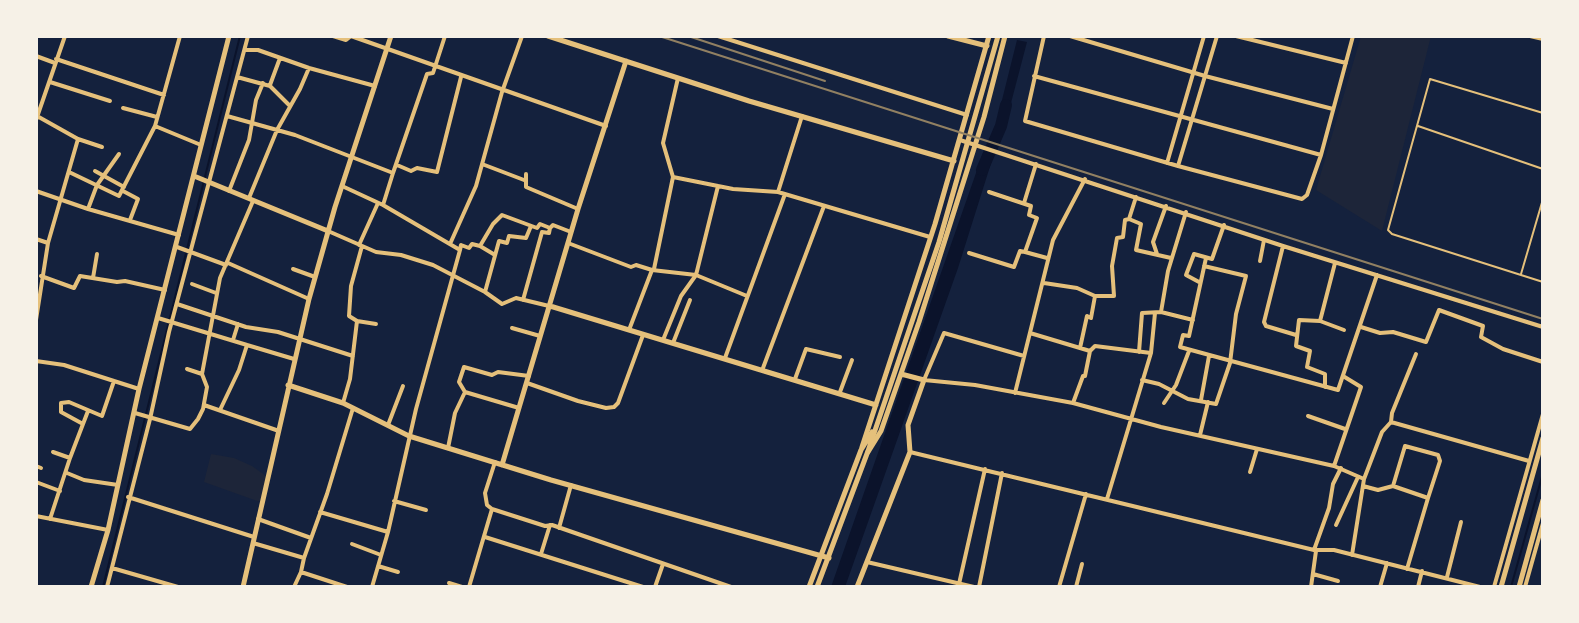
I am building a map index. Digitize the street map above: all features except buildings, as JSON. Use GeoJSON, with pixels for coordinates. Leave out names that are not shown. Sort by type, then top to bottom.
{"type":"FeatureCollection","features":[{"type":"Feature","properties":{"kind":"street"},"geometry":{"type":"LineString","coordinates":[[65,36],[37,118],[78,139],[102,147]]}},
{"type":"Feature","properties":{"kind":"street"},"geometry":{"type":"LineString","coordinates":[[69,172],[117,196],[124,189],[155,126],[180,36]]}},
{"type":"Feature","properties":{"kind":"street"},"geometry":{"type":"LineString","coordinates":[[91,587],[108,530],[136,414],[139,389],[160,319],[229,36]]}},
{"type":"Feature","properties":{"kind":"street"},"geometry":{"type":"LineString","coordinates":[[107,587],[171,323],[248,36]]}},
{"type":"Feature","properties":{"kind":"street"},"geometry":{"type":"LineString","coordinates":[[333,36],[346,40],[351,36],[502,92],[606,126]]}},
{"type":"Feature","properties":{"kind":"street"},"geometry":{"type":"LineString","coordinates":[[243,587],[309,299],[342,186],[391,36]]}},
{"type":"Feature","properties":{"kind":"street"},"geometry":{"type":"LineString","coordinates":[[376,324],[357,321],[349,316],[351,286],[360,246],[397,165],[427,74],[433,73],[445,36]]}},
{"type":"Feature","properties":{"kind":"street"},"geometry":{"type":"LineString","coordinates":[[450,244],[476,186],[502,92],[522,36]]}},
{"type":"Feature","properties":{"kind":"street"},"geometry":{"type":"LineString","coordinates":[[548,36],[678,78],[954,161]]}},
{"type":"Feature","properties":{"kind":"street"},"geometry":{"type":"LineString","coordinates":[[718,36],[968,115],[974,119],[984,117]]}},
{"type":"Feature","properties":{"kind":"street"},"geometry":{"type":"LineString","coordinates":[[948,36],[987,46]]}},
{"type":"Feature","properties":{"kind":"street"},"geometry":{"type":"LineString","coordinates":[[808,587],[876,405],[958,149],[989,36]]}},
{"type":"Feature","properties":{"kind":"street"},"geometry":{"type":"LineString","coordinates":[[817,587],[868,452],[939,242],[998,36]]}},
{"type":"Feature","properties":{"kind":"street"},"geometry":{"type":"LineString","coordinates":[[868,452],[881,431],[902,374],[984,117],[1005,36]]}},
{"type":"Feature","properties":{"kind":"street"},"geometry":{"type":"LineString","coordinates":[[1044,36],[1025,121],[1167,163],[1302,199],[1307,195],[1321,155],[1353,36]]}},
{"type":"Feature","properties":{"kind":"street"},"geometry":{"type":"LineString","coordinates":[[1070,36],[1194,73],[1333,110]]}},
{"type":"Feature","properties":{"kind":"street"},"geometry":{"type":"LineString","coordinates":[[1167,163],[1204,36]]}},
{"type":"Feature","properties":{"kind":"street"},"geometry":{"type":"LineString","coordinates":[[1178,166],[1217,36]]}},
{"type":"Feature","properties":{"kind":"street"},"geometry":{"type":"LineString","coordinates":[[1236,36],[1346,63]]}},
{"type":"Feature","properties":{"kind":"street"},"geometry":{"type":"LineString","coordinates":[[1530,36],[1543,39]]}},
{"type":"Feature","properties":{"kind":"street"},"geometry":{"type":"LineString","coordinates":[[245,50],[258,50],[309,68],[375,86]]}},
{"type":"Feature","properties":{"kind":"street"},"geometry":{"type":"LineString","coordinates":[[36,56],[164,95]]}},
{"type":"Feature","properties":{"kind":"street"},"geometry":{"type":"LineString","coordinates":[[270,86],[280,58]]}},
{"type":"Feature","properties":{"kind":"street"},"geometry":{"type":"LineString","coordinates":[[502,465],[578,209],[626,61]]}},
{"type":"Feature","properties":{"kind":"street"},"geometry":{"type":"LineString","coordinates":[[136,414],[191,429],[204,405],[207,387],[202,374],[216,293],[277,130],[309,68]]}},
{"type":"Feature","properties":{"kind":"street"},"geometry":{"type":"LineString","coordinates":[[1034,76],[1321,155]]}},
{"type":"Feature","properties":{"kind":"street"},"geometry":{"type":"LineString","coordinates":[[237,77],[270,86],[291,106]]}},
{"type":"Feature","properties":{"kind":"street"},"geometry":{"type":"LineString","coordinates":[[397,165],[411,171],[417,168],[436,172],[461,77]]}},
{"type":"Feature","properties":{"kind":"street"},"geometry":{"type":"LineString","coordinates":[[628,330],[653,270],[673,177],[663,144],[678,78]]}},
{"type":"Feature","properties":{"kind":"street"},"geometry":{"type":"LineString","coordinates":[[50,82],[110,101]]}},
{"type":"Feature","properties":{"kind":"street"},"geometry":{"type":"LineString","coordinates":[[229,191],[249,140],[256,99],[263,83]]}},
{"type":"Feature","properties":{"kind":"street"},"geometry":{"type":"LineString","coordinates":[[36,99],[42,101]]}},
{"type":"Feature","properties":{"kind":"street"},"geometry":{"type":"LineString","coordinates":[[123,108],[158,117]]}},
{"type":"Feature","properties":{"kind":"street"},"geometry":{"type":"LineString","coordinates":[[227,116],[251,120],[393,173]]}},
{"type":"Feature","properties":{"kind":"street"},"geometry":{"type":"LineString","coordinates":[[778,192],[802,116]]}},
{"type":"Feature","properties":{"kind":"street"},"geometry":{"type":"LineString","coordinates":[[155,126],[202,146]]}},
{"type":"Feature","properties":{"kind":"street"},"geometry":{"type":"LineString","coordinates":[[36,320],[41,276],[48,243],[78,139]]}},
{"type":"Feature","properties":{"kind":"street"},"geometry":{"type":"LineString","coordinates":[[960,140],[1186,212],[1335,263],[1543,327]]}},
{"type":"Feature","properties":{"kind":"street"},"geometry":{"type":"LineString","coordinates":[[958,149],[965,148],[972,152]]}},
{"type":"Feature","properties":{"kind":"street"},"geometry":{"type":"LineString","coordinates":[[88,209],[97,185],[119,154]]}},
{"type":"Feature","properties":{"kind":"street"},"geometry":{"type":"LineString","coordinates":[[482,164],[524,180]]}},
{"type":"Feature","properties":{"kind":"street"},"geometry":{"type":"LineString","coordinates":[[1024,203],[1036,164]]}},
{"type":"Feature","properties":{"kind":"street"},"geometry":{"type":"LineString","coordinates":[[95,171],[105,175],[138,199],[130,220]]}},
{"type":"Feature","properties":{"kind":"street"},"geometry":{"type":"LineString","coordinates":[[526,174],[524,180],[526,187],[578,209]]}},
{"type":"Feature","properties":{"kind":"street"},"geometry":{"type":"LineString","coordinates":[[196,177],[360,246],[388,255],[401,255],[452,273],[486,289],[502,304],[516,298],[550,306],[763,368],[876,405]]}},
{"type":"Feature","properties":{"kind":"street"},"geometry":{"type":"LineString","coordinates":[[673,177],[718,186],[778,192],[930,237]]}},
{"type":"Feature","properties":{"kind":"street"},"geometry":{"type":"LineString","coordinates":[[1015,393],[1044,283],[1047,258],[1066,213],[1085,179]]}},
{"type":"Feature","properties":{"kind":"street"},"geometry":{"type":"LineString","coordinates":[[342,186],[381,204],[460,250]]}},
{"type":"Feature","properties":{"kind":"street"},"geometry":{"type":"LineString","coordinates":[[663,340],[681,296],[696,275],[718,186]]}},
{"type":"Feature","properties":{"kind":"street"},"geometry":{"type":"LineString","coordinates":[[36,191],[180,236]]}},
{"type":"Feature","properties":{"kind":"street"},"geometry":{"type":"LineString","coordinates":[[989,192],[1031,206],[1029,215],[1037,218],[1025,252]]}},
{"type":"Feature","properties":{"kind":"street"},"geometry":{"type":"LineString","coordinates":[[725,358],[785,194]]}},
{"type":"Feature","properties":{"kind":"street"},"geometry":{"type":"LineString","coordinates":[[1044,283],[1077,288],[1095,296],[1114,296],[1112,266],[1117,238],[1123,237],[1125,220],[1129,219],[1136,197]]}},
{"type":"Feature","properties":{"kind":"street"},"geometry":{"type":"LineString","coordinates":[[763,368],[824,206]]}},
{"type":"Feature","properties":{"kind":"street"},"geometry":{"type":"LineString","coordinates":[[1157,254],[1154,242],[1166,206]]}},
{"type":"Feature","properties":{"kind":"street"},"geometry":{"type":"LineString","coordinates":[[1161,312],[1171,258],[1186,212]]}},
{"type":"Feature","properties":{"kind":"street"},"geometry":{"type":"LineString","coordinates":[[478,246],[502,215],[537,228],[540,224],[550,228]]}},
{"type":"Feature","properties":{"kind":"street"},"geometry":{"type":"LineString","coordinates":[[1129,219],[1141,224],[1135,249],[1171,258]]}},
{"type":"Feature","properties":{"kind":"street"},"geometry":{"type":"LineString","coordinates":[[523,300],[542,232],[549,233],[553,225],[571,232]]}},
{"type":"Feature","properties":{"kind":"street"},"geometry":{"type":"LineString","coordinates":[[1199,282],[1186,275],[1194,254],[1212,260],[1224,225]]}},
{"type":"Feature","properties":{"kind":"street"},"geometry":{"type":"LineString","coordinates":[[486,289],[498,241],[507,243],[509,236],[526,238],[531,226]]}},
{"type":"Feature","properties":{"kind":"street"},"geometry":{"type":"LineString","coordinates":[[36,239],[48,243]]}},
{"type":"Feature","properties":{"kind":"street"},"geometry":{"type":"LineString","coordinates":[[1260,261],[1264,240]]}},
{"type":"Feature","properties":{"kind":"street"},"geometry":{"type":"LineString","coordinates":[[568,243],[630,267],[636,265],[653,270],[696,275],[747,296]]}},
{"type":"Feature","properties":{"kind":"street"},"geometry":{"type":"LineString","coordinates":[[372,587],[388,532],[409,436],[461,245],[469,248],[472,244],[495,255]]}},
{"type":"Feature","properties":{"kind":"street"},"geometry":{"type":"LineString","coordinates":[[1283,246],[1264,322],[1266,326],[1296,335]]}},
{"type":"Feature","properties":{"kind":"street"},"geometry":{"type":"LineString","coordinates":[[178,247],[227,264],[309,299]]}},
{"type":"Feature","properties":{"kind":"street"},"geometry":{"type":"LineString","coordinates":[[969,253],[1014,267],[1020,251],[1047,258]]}},
{"type":"Feature","properties":{"kind":"street"},"geometry":{"type":"LineString","coordinates":[[93,278],[97,254]]}},
{"type":"Feature","properties":{"kind":"street"},"geometry":{"type":"LineString","coordinates":[[1206,258],[1189,336],[1183,334],[1180,347],[1230,363],[1339,390],[1377,275]]}},
{"type":"Feature","properties":{"kind":"street"},"geometry":{"type":"LineString","coordinates":[[1320,321],[1335,263]]}},
{"type":"Feature","properties":{"kind":"street"},"geometry":{"type":"LineString","coordinates":[[1142,380],[1171,390],[1188,399],[1216,404],[1230,363],[1236,314],[1246,276],[1204,266]]}},
{"type":"Feature","properties":{"kind":"street"},"geometry":{"type":"LineString","coordinates":[[293,269],[315,277]]}},
{"type":"Feature","properties":{"kind":"street"},"geometry":{"type":"LineString","coordinates":[[41,276],[74,288],[80,276],[125,281],[165,291]]}},
{"type":"Feature","properties":{"kind":"street"},"geometry":{"type":"LineString","coordinates":[[192,284],[216,293]]}},
{"type":"Feature","properties":{"kind":"street"},"geometry":{"type":"LineString","coordinates":[[1080,348],[1087,316],[1091,318],[1095,296]]}},
{"type":"Feature","properties":{"kind":"street"},"geometry":{"type":"LineString","coordinates":[[673,343],[690,300]]}},
{"type":"Feature","properties":{"kind":"street"},"geometry":{"type":"LineString","coordinates":[[177,304],[352,356]]}},
{"type":"Feature","properties":{"kind":"street"},"geometry":{"type":"LineString","coordinates":[[1361,327],[1380,333],[1393,332],[1426,342],[1439,310],[1482,326],[1481,337],[1503,349],[1543,362]]}},
{"type":"Feature","properties":{"kind":"street"},"geometry":{"type":"LineString","coordinates":[[1107,499],[1151,353],[1155,312]]}},
{"type":"Feature","properties":{"kind":"street"},"geometry":{"type":"LineString","coordinates":[[1139,352],[1142,313],[1161,312],[1193,320]]}},
{"type":"Feature","properties":{"kind":"street"},"geometry":{"type":"LineString","coordinates":[[160,319],[294,359]]}},
{"type":"Feature","properties":{"kind":"street"},"geometry":{"type":"LineString","coordinates":[[1324,387],[1325,374],[1307,367],[1310,351],[1297,347],[1296,335],[1300,319],[1320,321],[1344,330]]}},
{"type":"Feature","properties":{"kind":"street"},"geometry":{"type":"LineString","coordinates":[[343,403],[350,380],[357,321]]}},
{"type":"Feature","properties":{"kind":"street"},"geometry":{"type":"LineString","coordinates":[[233,340],[238,324]]}},
{"type":"Feature","properties":{"kind":"street"},"geometry":{"type":"LineString","coordinates":[[512,328],[541,336]]}},
{"type":"Feature","properties":{"kind":"street"},"geometry":{"type":"LineString","coordinates":[[857,587],[910,452],[908,425],[923,380],[944,333],[1024,356]]}},
{"type":"Feature","properties":{"kind":"street"},"geometry":{"type":"LineString","coordinates":[[1030,333],[1090,351]]}},
{"type":"Feature","properties":{"kind":"street"},"geometry":{"type":"LineString","coordinates":[[527,383],[578,401],[606,408],[614,406],[618,403],[643,334]]}},
{"type":"Feature","properties":{"kind":"street"},"geometry":{"type":"LineString","coordinates":[[220,410],[239,370],[247,345]]}},
{"type":"Feature","properties":{"kind":"street"},"geometry":{"type":"LineString","coordinates":[[1073,403],[1085,376],[1090,351],[1095,346],[1151,353]]}},
{"type":"Feature","properties":{"kind":"street"},"geometry":{"type":"LineString","coordinates":[[795,379],[806,349],[840,357]]}},
{"type":"Feature","properties":{"kind":"street"},"geometry":{"type":"LineString","coordinates":[[1164,403],[1176,385],[1189,351]]}},
{"type":"Feature","properties":{"kind":"street"},"geometry":{"type":"LineString","coordinates":[[1353,555],[1364,479],[1389,424],[1416,354]]}},
{"type":"Feature","properties":{"kind":"street"},"geometry":{"type":"LineString","coordinates":[[1201,400],[1209,356]]}},
{"type":"Feature","properties":{"kind":"street"},"geometry":{"type":"LineString","coordinates":[[840,392],[852,360]]}},
{"type":"Feature","properties":{"kind":"street"},"geometry":{"type":"LineString","coordinates":[[36,362],[57,363],[139,389]]}},
{"type":"Feature","properties":{"kind":"street"},"geometry":{"type":"LineString","coordinates":[[520,408],[465,392],[459,382],[464,367],[492,375],[498,372],[529,376]]}},
{"type":"Feature","properties":{"kind":"street"},"geometry":{"type":"LineString","coordinates":[[187,369],[202,374]]}},
{"type":"Feature","properties":{"kind":"street"},"geometry":{"type":"LineString","coordinates":[[902,374],[923,380],[933,379],[1073,403],[1334,466],[1364,479]]}},
{"type":"Feature","properties":{"kind":"street"},"geometry":{"type":"LineString","coordinates":[[1334,466],[1361,387],[1343,376]]}},
{"type":"Feature","properties":{"kind":"street"},"geometry":{"type":"LineString","coordinates":[[82,424],[66,418],[59,409],[64,401],[102,416],[114,381]]}},
{"type":"Feature","properties":{"kind":"street"},"geometry":{"type":"LineString","coordinates":[[288,385],[343,403],[409,436],[502,465],[829,558]]}},
{"type":"Feature","properties":{"kind":"street"},"geometry":{"type":"LineString","coordinates":[[388,425],[403,386]]}},
{"type":"Feature","properties":{"kind":"street"},"geometry":{"type":"LineString","coordinates":[[448,448],[455,413],[465,392]]}},
{"type":"Feature","properties":{"kind":"street"},"geometry":{"type":"LineString","coordinates":[[1200,435],[1208,402]]}},
{"type":"Feature","properties":{"kind":"street"},"geometry":{"type":"LineString","coordinates":[[204,405],[279,431]]}},
{"type":"Feature","properties":{"kind":"street"},"geometry":{"type":"LineString","coordinates":[[294,587],[301,572],[353,408]]}},
{"type":"Feature","properties":{"kind":"street"},"geometry":{"type":"LineString","coordinates":[[50,519],[88,411]]}},
{"type":"Feature","properties":{"kind":"street"},"geometry":{"type":"LineString","coordinates":[[1494,587],[1543,414]]}},
{"type":"Feature","properties":{"kind":"street"},"geometry":{"type":"LineString","coordinates":[[1308,416],[1345,429]]}},
{"type":"Feature","properties":{"kind":"street"},"geometry":{"type":"LineString","coordinates":[[1389,424],[1529,461]]}},
{"type":"Feature","properties":{"kind":"street"},"geometry":{"type":"LineString","coordinates":[[860,452],[876,425]]}},
{"type":"Feature","properties":{"kind":"street"},"geometry":{"type":"LineString","coordinates":[[1501,587],[1543,438]]}},
{"type":"Feature","properties":{"kind":"street"},"geometry":{"type":"LineString","coordinates":[[1393,486],[1405,446],[1436,454],[1440,461],[1407,568]]}},
{"type":"Feature","properties":{"kind":"street"},"geometry":{"type":"LineString","coordinates":[[1250,472],[1257,449]]}},
{"type":"Feature","properties":{"kind":"street"},"geometry":{"type":"LineString","coordinates":[[53,452],[70,458]]}},
{"type":"Feature","properties":{"kind":"street"},"geometry":{"type":"LineString","coordinates":[[910,452],[1315,551],[1334,550],[1480,587]]}},
{"type":"Feature","properties":{"kind":"street"},"geometry":{"type":"LineString","coordinates":[[495,462],[485,493],[487,505],[492,509],[545,526],[550,525],[731,587]]}},
{"type":"Feature","properties":{"kind":"street"},"geometry":{"type":"LineString","coordinates":[[1311,587],[1315,551],[1329,508],[1333,484],[1341,468]]}},
{"type":"Feature","properties":{"kind":"street"},"geometry":{"type":"LineString","coordinates":[[959,584],[985,469]]}},
{"type":"Feature","properties":{"kind":"street"},"geometry":{"type":"LineString","coordinates":[[66,473],[84,480],[118,486]]}},
{"type":"Feature","properties":{"kind":"street"},"geometry":{"type":"LineString","coordinates":[[866,562],[977,587],[1002,473]]}},
{"type":"Feature","properties":{"kind":"street"},"geometry":{"type":"LineString","coordinates":[[1336,525],[1358,477]]}},
{"type":"Feature","properties":{"kind":"street"},"geometry":{"type":"LineString","coordinates":[[36,482],[60,491]]}},
{"type":"Feature","properties":{"kind":"street"},"geometry":{"type":"LineString","coordinates":[[559,528],[571,484]]}},
{"type":"Feature","properties":{"kind":"street"},"geometry":{"type":"LineString","coordinates":[[1363,486],[1378,490],[1393,486],[1428,498]]}},
{"type":"Feature","properties":{"kind":"street"},"geometry":{"type":"LineString","coordinates":[[1059,587],[1086,494]]}},
{"type":"Feature","properties":{"kind":"street"},"geometry":{"type":"LineString","coordinates":[[128,497],[304,558]]}},
{"type":"Feature","properties":{"kind":"street"},"geometry":{"type":"LineString","coordinates":[[1519,587],[1543,500]]}},
{"type":"Feature","properties":{"kind":"street"},"geometry":{"type":"LineString","coordinates":[[394,501],[426,510]]}},
{"type":"Feature","properties":{"kind":"street"},"geometry":{"type":"LineString","coordinates":[[469,587],[492,509]]}},
{"type":"Feature","properties":{"kind":"street"},"geometry":{"type":"LineString","coordinates":[[320,512],[388,532]]}},
{"type":"Feature","properties":{"kind":"street"},"geometry":{"type":"LineString","coordinates":[[36,516],[108,530]]}},
{"type":"Feature","properties":{"kind":"street"},"geometry":{"type":"LineString","coordinates":[[258,519],[311,538]]}},
{"type":"Feature","properties":{"kind":"street"},"geometry":{"type":"LineString","coordinates":[[1447,577],[1461,522]]}},
{"type":"Feature","properties":{"kind":"street"},"geometry":{"type":"LineString","coordinates":[[1525,587],[1543,523]]}},
{"type":"Feature","properties":{"kind":"street"},"geometry":{"type":"LineString","coordinates":[[541,554],[550,525]]}},
{"type":"Feature","properties":{"kind":"street"},"geometry":{"type":"LineString","coordinates":[[485,537],[643,587]]}},
{"type":"Feature","properties":{"kind":"street"},"geometry":{"type":"LineString","coordinates":[[352,544],[381,555]]}},
{"type":"Feature","properties":{"kind":"street"},"geometry":{"type":"LineString","coordinates":[[1380,587],[1387,563]]}},
{"type":"Feature","properties":{"kind":"street"},"geometry":{"type":"LineString","coordinates":[[655,587],[663,564]]}},
{"type":"Feature","properties":{"kind":"street"},"geometry":{"type":"LineString","coordinates":[[1076,587],[1082,564]]}},
{"type":"Feature","properties":{"kind":"street"},"geometry":{"type":"LineString","coordinates":[[378,566],[398,572]]}},
{"type":"Feature","properties":{"kind":"street"},"geometry":{"type":"LineString","coordinates":[[112,568],[178,587]]}},
{"type":"Feature","properties":{"kind":"street"},"geometry":{"type":"LineString","coordinates":[[301,572],[347,587]]}},
{"type":"Feature","properties":{"kind":"street"},"geometry":{"type":"LineString","coordinates":[[1418,587],[1422,572]]}},
{"type":"Feature","properties":{"kind":"street"},"geometry":{"type":"LineString","coordinates":[[1313,574],[1338,581]]}},
{"type":"Feature","properties":{"kind":"street"},"geometry":{"type":"LineString","coordinates":[[449,583],[462,587]]}},
{"type":"Feature","properties":{"kind":"lane"},"geometry":{"type":"LineString","coordinates":[[1543,113],[1430,79],[1389,232],[1543,282]]}},
{"type":"Feature","properties":{"kind":"lane"},"geometry":{"type":"LineString","coordinates":[[1417,126],[1543,169]]}},
{"type":"Feature","properties":{"kind":"lane"},"geometry":{"type":"LineString","coordinates":[[1521,274],[1543,199]]}},
{"type":"Feature","properties":{"kind":"shaded area"},"geometry":{"type":"Polygon","coordinates":[[[1361,36],[1431,36],[1382,231],[1316,190],[1361,36]]]}},
{"type":"Feature","properties":{"kind":"shaded area"},"geometry":{"type":"Polygon","coordinates":[[[1017,40],[1027,42],[1006,122],[997,120],[1017,40]]]}},
{"type":"Feature","properties":{"kind":"shaded area"},"geometry":{"type":"Polygon","coordinates":[[[983,153],[993,157],[958,268],[845,587],[831,587],[983,153]]]}},
{"type":"Feature","properties":{"kind":"shaded area"},"geometry":{"type":"Polygon","coordinates":[[[211,454],[234,458],[252,466],[269,478],[260,502],[204,482],[211,454]]]}},
{"type":"Feature","properties":{"kind":"waterway"},"geometry":{"type":"LineString","coordinates":[[103,587],[240,36]]}},
{"type":"Feature","properties":{"kind":"waterway"},"geometry":{"type":"LineString","coordinates":[[982,170],[1001,126],[1006,105]]}},
{"type":"Feature","properties":{"kind":"waterway"},"geometry":{"type":"LineString","coordinates":[[1511,587],[1543,473]]}},
{"type":"Feature","properties":{"kind":"railway"},"geometry":{"type":"LineString","coordinates":[[659,36],[1543,319]]}},
{"type":"Feature","properties":{"kind":"railway"},"geometry":{"type":"LineString","coordinates":[[688,36],[825,81]]}}]}
